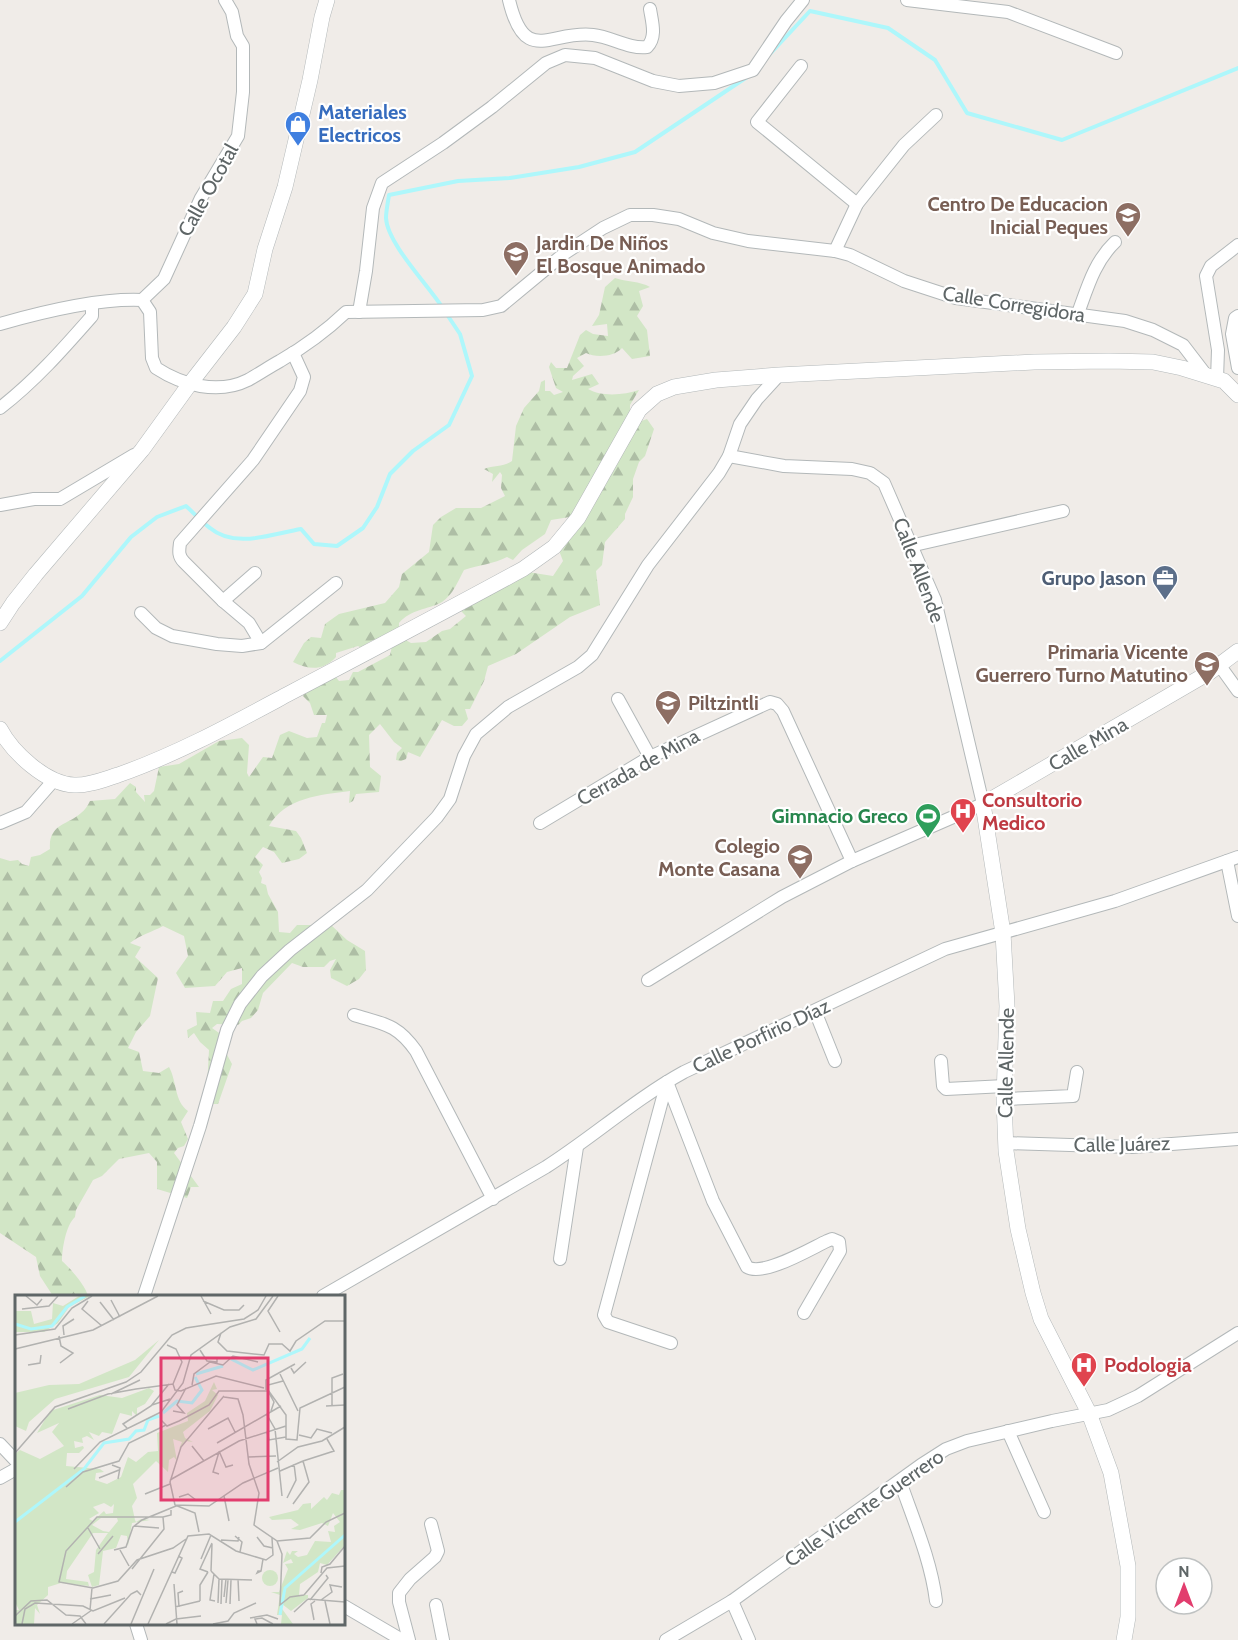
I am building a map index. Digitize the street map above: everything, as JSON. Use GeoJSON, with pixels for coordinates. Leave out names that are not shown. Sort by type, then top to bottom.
{"type":"FeatureCollection","features":[{"type":"Feature","properties":{"kind":"street","name":"Calle Ocotal"},"geometry":{"type":"LineString","coordinates":[[142,300],[164,279],[201,198],[238,136],[243,92],[243,46],[237,36],[232,12],[225,0]]}},
{"type":"Feature","properties":{"kind":"street"},"geometry":{"type":"LineString","coordinates":[[0,623],[36,574],[142,450],[234,327],[255,294],[265,249],[285,187],[327,0]]}},
{"type":"Feature","properties":{"kind":"street"},"geometry":{"type":"LineString","coordinates":[[509,0],[513,17],[521,31],[532,39],[544,42],[580,34],[594,35],[637,48],[647,47],[652,42],[650,9]]}},
{"type":"Feature","properties":{"kind":"street"},"geometry":{"type":"LineString","coordinates":[[0,324],[39,313],[92,304],[124,299],[142,300],[150,312],[152,358],[156,368],[189,385],[228,386],[246,381],[328,329],[346,312],[359,312],[374,208],[382,183],[443,143],[546,63],[565,55],[595,58],[653,81],[679,87],[714,83],[753,70],[803,0]]}},
{"type":"Feature","properties":{"kind":"street"},"geometry":{"type":"LineString","coordinates":[[907,0],[1008,12],[1116,53]]}},
{"type":"Feature","properties":{"kind":"street"},"geometry":{"type":"LineString","coordinates":[[801,66],[757,122],[857,204]]}},
{"type":"Feature","properties":{"kind":"street"},"geometry":{"type":"LineString","coordinates":[[835,251],[857,204],[904,145],[936,115]]}},
{"type":"Feature","properties":{"kind":"street","name":"Calle Corregidora"},"geometry":{"type":"LineString","coordinates":[[359,312],[483,310],[501,306],[565,253],[603,228],[630,215],[653,215],[679,219],[713,233],[748,241],[835,251],[850,255],[904,281],[956,298],[1125,321],[1153,330],[1183,345],[1216,378]]}},
{"type":"Feature","properties":{"kind":"street"},"geometry":{"type":"LineString","coordinates":[[1077,316],[1096,266],[1115,242]]}},
{"type":"Feature","properties":{"kind":"street"},"geometry":{"type":"LineString","coordinates":[[1216,378],[1218,350],[1206,276],[1211,266],[1238,245]]}},
{"type":"Feature","properties":{"kind":"street"},"geometry":{"type":"LineString","coordinates":[[0,408],[54,361],[92,316],[92,304]]}},
{"type":"Feature","properties":{"kind":"street"},"geometry":{"type":"LineString","coordinates":[[1216,378],[1238,368],[1232,334],[1235,318],[1238,316]]}},
{"type":"Feature","properties":{"kind":"street"},"geometry":{"type":"LineString","coordinates":[[261,643],[249,623],[223,602],[180,558],[180,543],[253,460],[300,391],[304,377],[293,353]]}},
{"type":"Feature","properties":{"kind":"street"},"geometry":{"type":"LineString","coordinates":[[0,729],[23,759],[54,780],[74,785],[100,780],[154,762],[218,731],[523,569],[554,547],[578,518],[639,410],[657,394],[674,387],[716,380],[779,375],[1034,362],[1109,361],[1153,362],[1216,378],[1238,394]]}},
{"type":"Feature","properties":{"kind":"street"},"geometry":{"type":"LineString","coordinates":[[144,1295],[200,1126],[227,1030],[240,1004],[269,970],[299,943],[367,890],[437,817],[450,800],[464,756],[476,734],[507,707],[578,667],[592,655],[648,565],[719,473],[729,456],[740,424],[757,399],[779,375]]}},
{"type":"Feature","properties":{"kind":"street"},"geometry":{"type":"LineString","coordinates":[[0,504],[34,499],[60,499],[142,450]]}},
{"type":"Feature","properties":{"kind":"street","name":"Calle Allende"},"geometry":{"type":"LineString","coordinates":[[729,456],[784,466],[852,469],[870,473],[884,483],[935,600],[983,804],[1003,933],[1007,1006],[1005,1143],[1018,1229],[1041,1319],[1089,1413],[1111,1473],[1125,1546],[1129,1589],[1124,1640]]}},
{"type":"Feature","properties":{"kind":"street"},"geometry":{"type":"LineString","coordinates":[[910,546],[1063,511]]}},
{"type":"Feature","properties":{"kind":"street"},"geometry":{"type":"LineString","coordinates":[[223,602],[255,573]]}},
{"type":"Feature","properties":{"kind":"street"},"geometry":{"type":"LineString","coordinates":[[141,613],[156,628],[172,636],[242,646],[261,643],[336,583]]}},
{"type":"Feature","properties":{"kind":"street","name":"Calle Mina"},"geometry":{"type":"LineString","coordinates":[[648,980],[782,897],[852,861],[983,804],[1220,666],[1238,651]]}},
{"type":"Feature","properties":{"kind":"street"},"geometry":{"type":"LineString","coordinates":[[1220,666],[1238,691]]}},
{"type":"Feature","properties":{"kind":"street"},"geometry":{"type":"LineString","coordinates":[[618,699],[650,757]]}},
{"type":"Feature","properties":{"kind":"street","name":"Cerrada de Mina"},"geometry":{"type":"LineString","coordinates":[[540,823],[650,757],[770,702],[777,704],[783,711],[852,861]]}},
{"type":"Feature","properties":{"kind":"street"},"geometry":{"type":"LineString","coordinates":[[0,823],[26,812],[54,780]]}},
{"type":"Feature","properties":{"kind":"street"},"geometry":{"type":"LineString","coordinates":[[1233,859],[1238,916]]}},
{"type":"Feature","properties":{"kind":"street","name":"Calle Porfirio Díaz"},"geometry":{"type":"LineString","coordinates":[[325,1295],[577,1147],[667,1082],[945,949],[1115,901],[1233,859]]}},
{"type":"Feature","properties":{"kind":"street"},"geometry":{"type":"LineString","coordinates":[[815,1011],[835,1061]]}},
{"type":"Feature","properties":{"kind":"street"},"geometry":{"type":"LineString","coordinates":[[354,1015],[396,1028],[406,1037],[416,1051],[493,1198]]}},
{"type":"Feature","properties":{"kind":"street"},"geometry":{"type":"LineString","coordinates":[[941,1061],[943,1086],[946,1089],[1073,1096],[1077,1072]]}},
{"type":"Feature","properties":{"kind":"street"},"geometry":{"type":"LineString","coordinates":[[667,1082],[713,1201],[747,1267],[752,1270],[764,1269],[832,1239],[839,1242],[840,1251],[804,1313]]}},
{"type":"Feature","properties":{"kind":"street"},"geometry":{"type":"LineString","coordinates":[[667,1082],[604,1316],[608,1322],[671,1343]]}},
{"type":"Feature","properties":{"kind":"street","name":"Calle Juárez"},"geometry":{"type":"LineString","coordinates":[[1005,1143],[1132,1148],[1238,1139]]}},
{"type":"Feature","properties":{"kind":"street"},"geometry":{"type":"LineString","coordinates":[[560,1259],[577,1147]]}},
{"type":"Feature","properties":{"kind":"street","name":"Calle Vicente Guerrero"},"geometry":{"type":"LineString","coordinates":[[666,1640],[732,1601],[946,1449],[967,1441],[1008,1431],[1107,1410],[1138,1396],[1238,1333]]}},
{"type":"Feature","properties":{"kind":"street"},"geometry":{"type":"LineString","coordinates":[[1008,1431],[1044,1512]]}},
{"type":"Feature","properties":{"kind":"street"},"geometry":{"type":"LineString","coordinates":[[0,1444],[15,1460]]}},
{"type":"Feature","properties":{"kind":"street"},"geometry":{"type":"LineString","coordinates":[[0,1478],[15,1470]]}},
{"type":"Feature","properties":{"kind":"street"},"geometry":{"type":"LineString","coordinates":[[900,1480],[926,1561],[936,1601]]}},
{"type":"Feature","properties":{"kind":"street"},"geometry":{"type":"LineString","coordinates":[[409,1640],[399,1602],[399,1593],[410,1579],[435,1557],[438,1551],[431,1524]]}},
{"type":"Feature","properties":{"kind":"street"},"geometry":{"type":"LineString","coordinates":[[732,1601],[749,1640]]}},
{"type":"Feature","properties":{"kind":"street"},"geometry":{"type":"LineString","coordinates":[[436,1605],[443,1640]]}},
{"type":"Feature","properties":{"kind":"street"},"geometry":{"type":"LineString","coordinates":[[345,1607],[402,1640]]}},
{"type":"Feature","properties":{"kind":"street"},"geometry":{"type":"LineString","coordinates":[[137,1625],[141,1640]]}},
{"type":"Feature","properties":{"kind":"green space"},"geometry":{"type":"Polygon","coordinates":[[[615,278],[650,287],[639,291],[643,306],[637,316],[647,330],[650,356],[632,359],[622,348],[605,356],[586,353],[577,358],[584,366],[573,376],[572,380],[592,374],[599,384],[588,389],[594,392],[620,394],[639,390],[630,405],[630,416],[618,432],[622,440],[630,425],[647,419],[654,429],[645,456],[639,462],[633,479],[633,497],[625,519],[605,542],[602,565],[596,571],[600,605],[570,617],[516,654],[488,666],[484,681],[470,709],[465,709],[468,719],[462,726],[454,726],[442,720],[420,757],[408,752],[406,759],[396,760],[397,753],[402,748],[394,742],[380,724],[369,735],[370,767],[381,776],[379,792],[356,794],[353,801],[349,803],[350,791],[316,796],[294,803],[276,816],[269,826],[296,831],[307,853],[299,859],[282,863],[274,852],[263,847],[255,857],[263,865],[259,872],[262,878],[261,883],[266,885],[268,894],[278,912],[279,932],[290,933],[297,925],[331,925],[347,940],[365,951],[366,970],[359,979],[347,986],[331,978],[330,970],[336,959],[324,967],[303,967],[292,963],[263,993],[258,1010],[251,1018],[238,1025],[217,1024],[212,1028],[222,1035],[224,1049],[232,1064],[218,1104],[211,1104],[207,1088],[209,1050],[194,1033],[188,1038],[187,1030],[197,1025],[196,1012],[210,1013],[213,1001],[223,1001],[231,989],[242,984],[242,968],[227,972],[215,986],[185,988],[176,973],[188,956],[184,936],[163,926],[130,943],[141,947],[135,957],[158,978],[150,1016],[136,1032],[128,1048],[139,1052],[143,1071],[159,1073],[169,1067],[180,1102],[188,1111],[181,1122],[188,1139],[184,1146],[178,1148],[174,1153],[199,1187],[191,1187],[187,1198],[157,1189],[157,1162],[149,1153],[119,1159],[102,1176],[93,1180],[76,1210],[65,1238],[62,1261],[77,1277],[88,1295],[52,1295],[40,1276],[36,1257],[0,1233],[0,858],[10,861],[18,860],[29,866],[31,857],[50,849],[50,841],[56,830],[81,813],[90,801],[115,799],[130,783],[136,787],[136,792],[145,802],[144,795],[150,795],[154,791],[159,767],[179,764],[219,741],[242,738],[249,745],[247,773],[249,777],[263,757],[272,758],[280,735],[289,731],[307,738],[317,737],[327,715],[314,715],[310,703],[303,696],[308,689],[335,676],[339,681],[349,680],[353,672],[358,672],[390,655],[393,642],[400,637],[411,643],[426,642],[442,631],[450,629],[466,616],[459,609],[509,569],[553,576],[563,561],[558,548],[576,516],[551,520],[545,534],[522,550],[513,560],[507,557],[464,570],[455,588],[446,599],[404,618],[399,623],[395,636],[373,640],[366,644],[370,653],[358,646],[336,653],[336,657],[331,662],[316,668],[305,667],[293,662],[304,643],[311,637],[321,638],[325,624],[339,614],[385,603],[399,587],[402,574],[429,552],[433,525],[441,517],[456,508],[481,508],[505,496],[501,488],[502,475],[500,472],[492,482],[493,474],[484,469],[512,461],[516,426],[524,408],[539,391],[541,382],[545,380],[545,391],[550,391],[554,395],[563,392],[556,388],[549,367],[551,362],[556,368],[567,368],[580,335],[586,330],[593,334],[608,336],[607,324],[592,326],[599,315],[605,287],[615,278]]]}},
{"type":"Feature","properties":{"kind":"waterway"},"geometry":{"type":"LineString","coordinates":[[769,55],[810,11],[888,28],[935,60],[967,113],[1062,140],[1238,68]]}},
{"type":"Feature","properties":{"kind":"waterway"},"geometry":{"type":"LineString","coordinates":[[442,307],[393,239],[386,218],[389,195],[458,181],[510,178],[579,167],[635,152],[747,77]]}},
{"type":"Feature","properties":{"kind":"waterway"},"geometry":{"type":"LineString","coordinates":[[0,661],[82,596],[131,537],[157,517],[186,506],[210,528],[231,538],[254,538],[301,529],[314,544],[337,546],[363,528],[377,507],[390,474],[413,451],[449,425],[472,376],[460,334],[446,313]]}},
{"type":"Feature","properties":{"kind":"place","name":"Materiales Electricos"},"geometry":{"type":"Point","coordinates":[298,147]}},
{"type":"Feature","properties":{"kind":"place","name":"Centro De Educacion Inicial Peques"},"geometry":{"type":"Point","coordinates":[1128,238]}},
{"type":"Feature","properties":{"kind":"place","name":"Jardin De Niños El Bosque Animado"},"geometry":{"type":"Point","coordinates":[516,277]}},
{"type":"Feature","properties":{"kind":"place","name":"Grupo Jason"},"geometry":{"type":"Point","coordinates":[1165,601]}},
{"type":"Feature","properties":{"kind":"place","name":"Primaria Vicente Guerrero Turno Matutino"},"geometry":{"type":"Point","coordinates":[1207,687]}},
{"type":"Feature","properties":{"kind":"place","name":"Piltzintli"},"geometry":{"type":"Point","coordinates":[668,726]}},
{"type":"Feature","properties":{"kind":"place","name":"Consultorio Medico"},"geometry":{"type":"Point","coordinates":[963,834]}},
{"type":"Feature","properties":{"kind":"place","name":"Gimnacio Greco"},"geometry":{"type":"Point","coordinates":[928,839]}},
{"type":"Feature","properties":{"kind":"place","name":"Colegio Monte Casana"},"geometry":{"type":"Point","coordinates":[800,880]}},
{"type":"Feature","properties":{"kind":"place","name":"Podologia"},"geometry":{"type":"Point","coordinates":[1084,1388]}}]}
